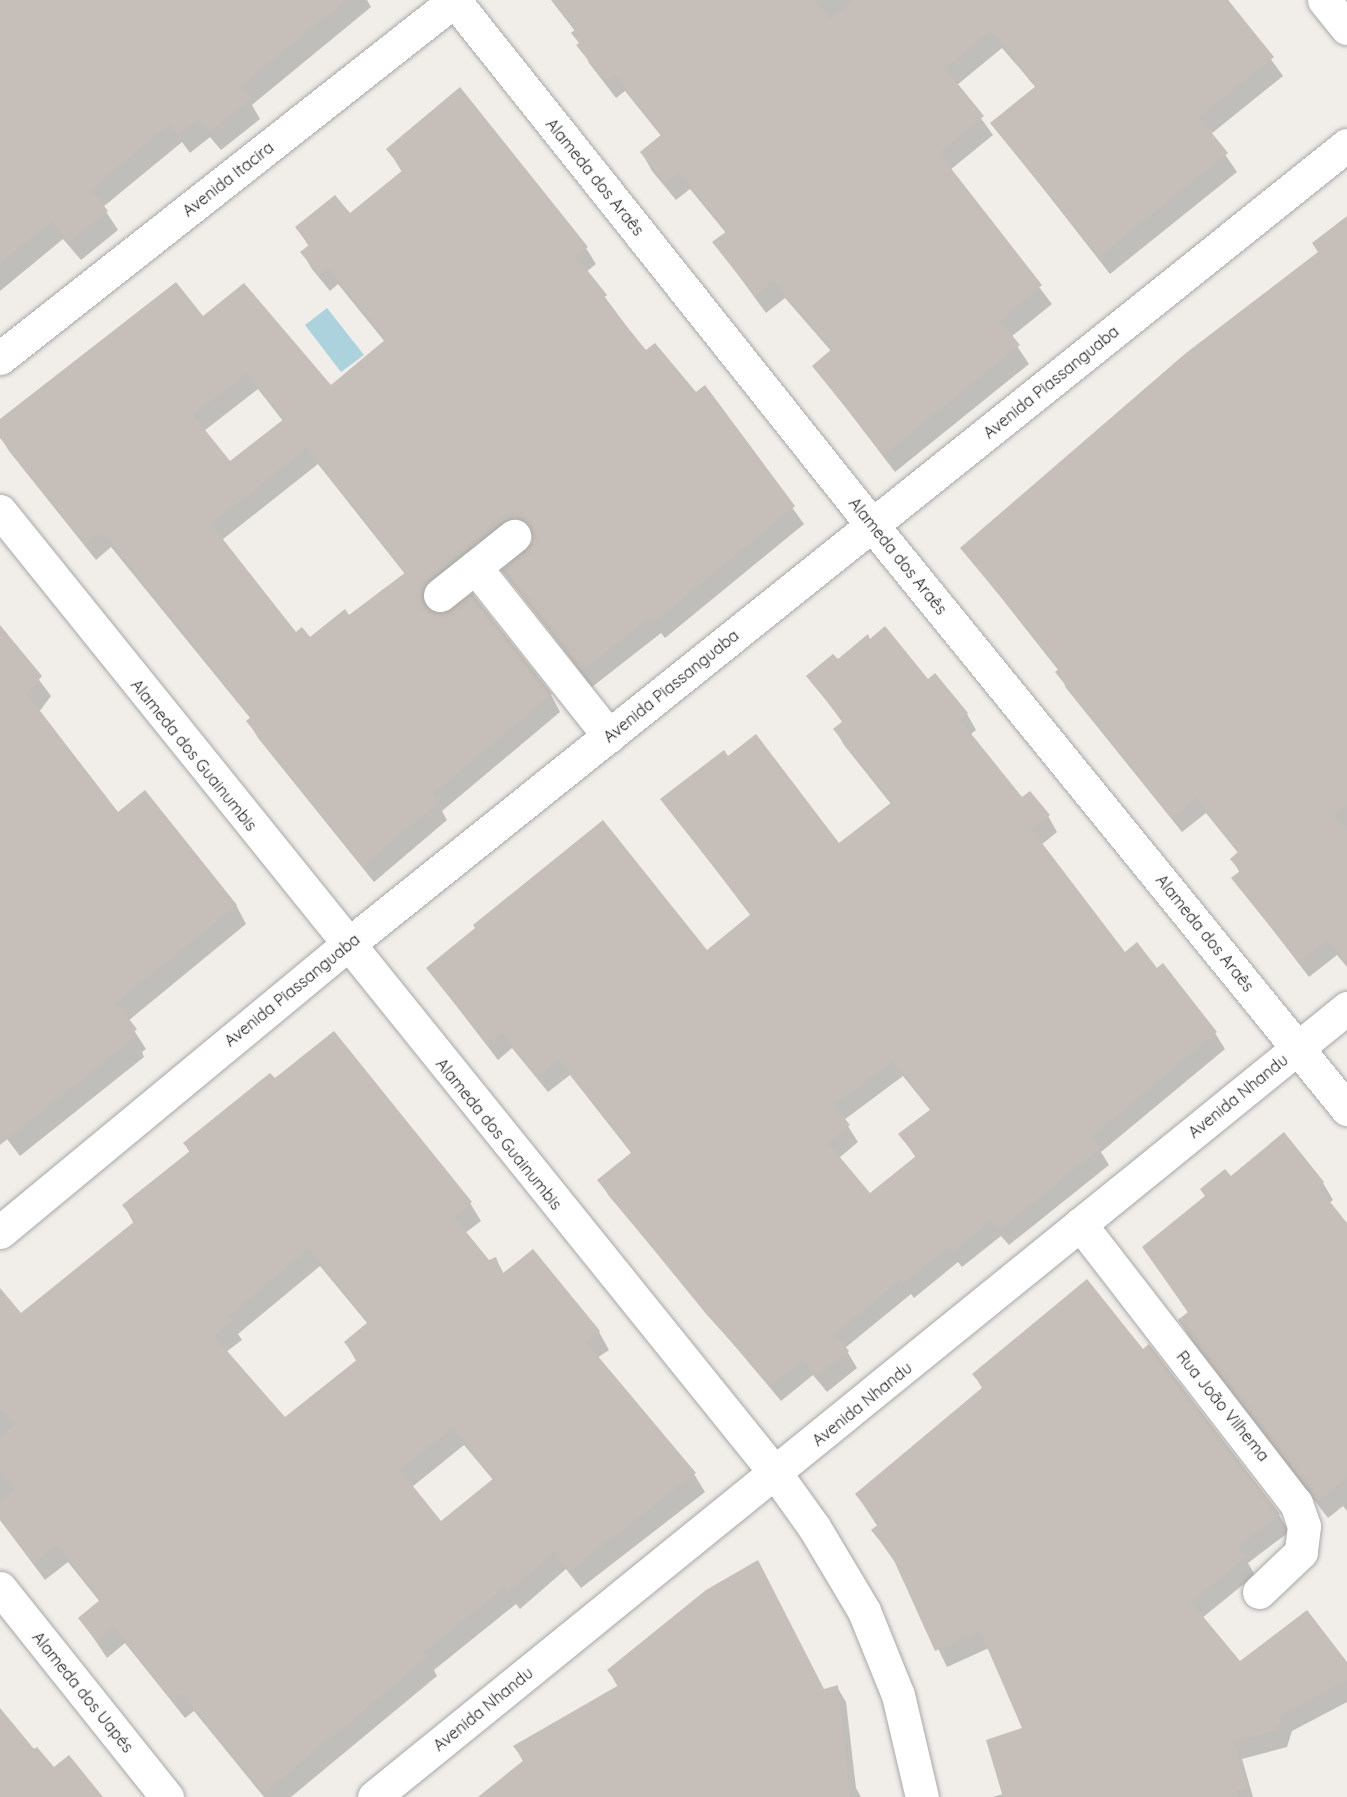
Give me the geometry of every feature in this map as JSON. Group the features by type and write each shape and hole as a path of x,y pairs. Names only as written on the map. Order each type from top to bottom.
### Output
{"street":[{"name":"Avenida Itacira","path":"0,358 454,0"},
{"name":"Alameda dos Araês","path":"454,0 872,525 1347,1108"},
{"path":"1324,0 1347,28"},
{"name":"Avenida Piassanguaba","path":"0,1232 346,946 1347,145"},
{"name":"Alameda dos Guainumbis","path":"0,511 346,946 776,1474 814,1527 864,1611 898,1695 922,1797"},
{"path":"440,595 514,536"},
{"path":"475,567 609,736"},
{"name":"Avenida Nhandu","path":"374,1797 776,1474 1347,1008"},
{"name":"Rua João Vilhema","path":"1080,1224 1296,1503 1304,1527 1301,1552 1259,1592"},
{"name":"Alameda dos Uapés","path":"0,1588 167,1797"}],"water":[{"path":"327,308 364,355 341,372 305,325"}],"building":[{"path":"0,0 346,0 241,86 251,99 209,132 198,119 178,135 170,124 91,189 108,211 69,242 52,221 0,263"},
{"path":"552,0 816,0 831,19 855,0 1228,0 1274,57 1199,117 1228,153 1099,257 990,123 1036,86 1010,53 991,31 945,68 984,116 939,153 1042,285 1000,321 1020,345 884,455 812,366 833,348 773,281 755,296 712,242 727,231 679,172 665,183 640,152 662,134 614,74 605,81 576,45 579,43 571,33 576,29"},
{"path":"460,87 588,247 576,256 607,295 603,298 646,350 655,343 696,392 705,385 795,506 654,622 651,617 581,671 501,570 532,542 532,533 521,519 502,521 428,580 421,597 426,607 443,613 472,593 552,694 433,794 439,802 363,866 246,721 251,717 112,542 101,532 85,544 0,438 0,419 176,282 203,316 244,283 331,385 386,339 328,268 319,275 300,252 309,245 295,227 335,195 350,213 403,170 386,149","holes":["247,373 284,419 230,461 193,415","307,448 406,572 349,615 345,609 310,637 302,627 296,632 211,524"]},
{"path":"1347,216 1347,805 1335,815 1347,831 1347,965 1327,940 1299,962 1231,878 1240,871 1230,859 1239,851 1196,798 1172,818 1055,672 1060,668 960,548 1186,353 1318,252 1312,243"},
{"path":"0,625 42,676 27,694 118,812 145,790 237,905 116,1003 137,1029 132,1033 135,1037 0,1145"},
{"path":"885,626 928,679 935,673 968,713 960,720 1022,797 1030,791 1050,815 1032,830 1125,952 1137,942 1157,968 1163,963 1217,1032 1091,1137 1101,1148 999,1230 991,1221 952,1252 948,1247 904,1283 901,1279 835,1334 849,1351 817,1377 803,1360 771,1386 707,1315 597,1180 632,1152 559,1060 538,1077 502,1033 488,1045 426,968 475,928 473,925 603,820 707,950 751,914 660,799 724,750 728,756 756,734 839,843 892,802 833,729 843,721 806,676 833,654 838,659 868,634 870,639","holes":["893,1061 931,1109 898,1134 916,1156 870,1193 828,1143 850,1125 834,1105"]},
{"path":"334,1031 472,1202 454,1217 489,1260 496,1257 502,1274 533,1249 600,1331 586,1342 696,1473 570,1571 555,1552 509,1592 505,1587 424,1652 428,1657 264,1793 182,1694 173,1701 114,1626 96,1641 78,1618 101,1599 57,1545 34,1563 0,1520 0,1501 15,1489 0,1470 0,1437 14,1425 0,1408 0,1288 21,1313 135,1221 122,1205 190,1151 183,1143 270,1073 275,1078","holes":["309,1249 368,1322 344,1342 358,1359 285,1417 214,1336 233,1321 228,1316","453,1428 494,1478 441,1521 400,1470"]},
{"path":"1284,1132 1324,1182 1318,1187 1347,1223 1347,1477 1318,1502 1178,1320 1188,1312 1142,1247 1205,1196 1200,1189 1225,1169 1231,1176"},
{"path":"1087,1279 1143,1349 1149,1344 1280,1514 1238,1547 1246,1557 1191,1602 1240,1661 1307,1610 1347,1662 1347,1680 1283,1714 1277,1730 1234,1742 1247,1788 1236,1791 1238,1797 1003,1797 986,1740 1022,1728 980,1631 935,1651 892,1556 871,1530 879,1524 855,1494 983,1387 972,1374"},
{"path":"758,1560 824,1689 838,1685 850,1797 478,1797 524,1760 513,1746 619,1685 607,1670 706,1590"},
{"path":"0,1708 34,1749 37,1747 54,1767 69,1755 103,1797 0,1797"}]}
